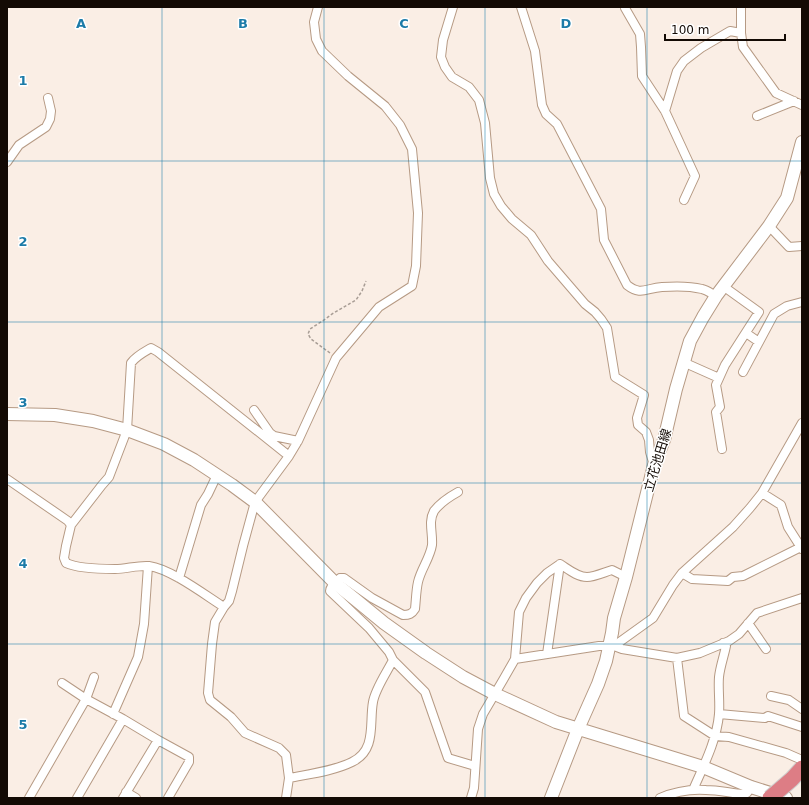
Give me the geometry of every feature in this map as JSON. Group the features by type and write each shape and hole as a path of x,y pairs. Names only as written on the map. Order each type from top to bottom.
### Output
{"highway":[{"path":"770,798 802,768"}],"street":[{"path":"286,798 289,778 286,755 279,748 245,733 231,717 210,700 208,693 212,644 216,622 229,601 242,546 255,502 289,456 298,441 336,358 379,307 412,286 416,266 418,213 412,149 400,125 385,106 348,76 322,51 316,40 314,22 318,7"},
{"path":"453,7 441,57 445,67 452,77 469,86 479,100 485,123 490,178 494,194 501,206 512,219 531,235 548,261 585,304 602,319 607,328 615,377 644,395 637,418 638,425 646,432 649,440 650,452 654,466"},
{"path":"521,7 535,51 542,105 546,114 557,124 601,209 604,240 626,285 638,291 661,287 683,287 720,291 759,312 725,365 716,385 720,408 716,412 722,449"},
{"path":"741,7 741,33 743,47 776,93 802,105"},
{"path":"625,8 640,34 642,76 665,111 695,176 684,200"},
{"path":"665,111 677,71 684,61 701,48 730,31 741,33"},
{"path":"7,162 19,145 46,127 50,119 51,111 48,98"},
{"path":"757,116 794,101"},
{"name":"立花池田線","path":"551,798 612,646 614,618 654,466 664,440 676,388 690,341 703,317 720,291 769,226 787,198 800,160 802,142"},
{"path":"769,226 789,247 802,246"},
{"path":"743,372 774,314 787,306 802,302"},
{"path":"746,333 759,342"},
{"path":"224,607 179,578 160,569 148,566 115,569 71,565 66,563 64,558 71,525 109,477 127,430 132,363 134,359 152,348 289,456"},
{"path":"683,362 719,378"},
{"path":"254,410 270,433 274,436 298,441"},
{"path":"7,414 55,415 93,421 127,430 164,444 194,460 232,484 255,502 335,583 384,623 463,677 495,694 556,722 703,768 751,787 786,798"},
{"path":"612,646 653,618 682,573 732,527 750,508 762,493 802,423"},
{"path":"179,578 201,505 218,475"},
{"path":"7,479 68,521 71,525"},
{"path":"458,492 446,499 434,512 431,518 432,545 418,581 415,609 412,613 403,615 372,598 344,578 340,578 330,588 330,592 369,628 389,652 393,660 425,692 448,758 475,766"},
{"path":"682,573 692,579 728,581 733,577 743,576 801,548 788,528 781,505 762,493"},
{"path":"560,564 583,577 612,570 626,577"},
{"path":"547,654 560,564"},
{"path":"471,798 474,788 478,729 483,714 515,659 519,612 526,598 537,583 547,573 560,564"},
{"path":"113,714 138,657 144,624 148,566"},
{"path":"515,659 598,646 612,646 622,650 677,658 700,653 729,641 739,634 757,613 802,598"},
{"path":"748,623 766,649"},
{"path":"693,790 715,736 719,714 719,676 726,646 723,643"},
{"path":"677,658 684,716 715,736 729,738 786,753 802,760"},
{"path":"289,778 354,762 365,752 371,736 373,702 393,660"},
{"path":"29,798 86,699 94,677"},
{"path":"62,682 86,699 189,757 189,762 168,798"},
{"path":"771,696 789,700 802,709"},
{"path":"719,714 765,718 768,716 802,727"},
{"path":"77,798 123,719"},
{"path":"136,798 125,795 158,740"},
{"path":"660,798 670,794 693,790 743,794 747,793 751,787"}],"path":[{"path":"336,358 311,339 308,334 310,329 356,300 366,282"}]}
